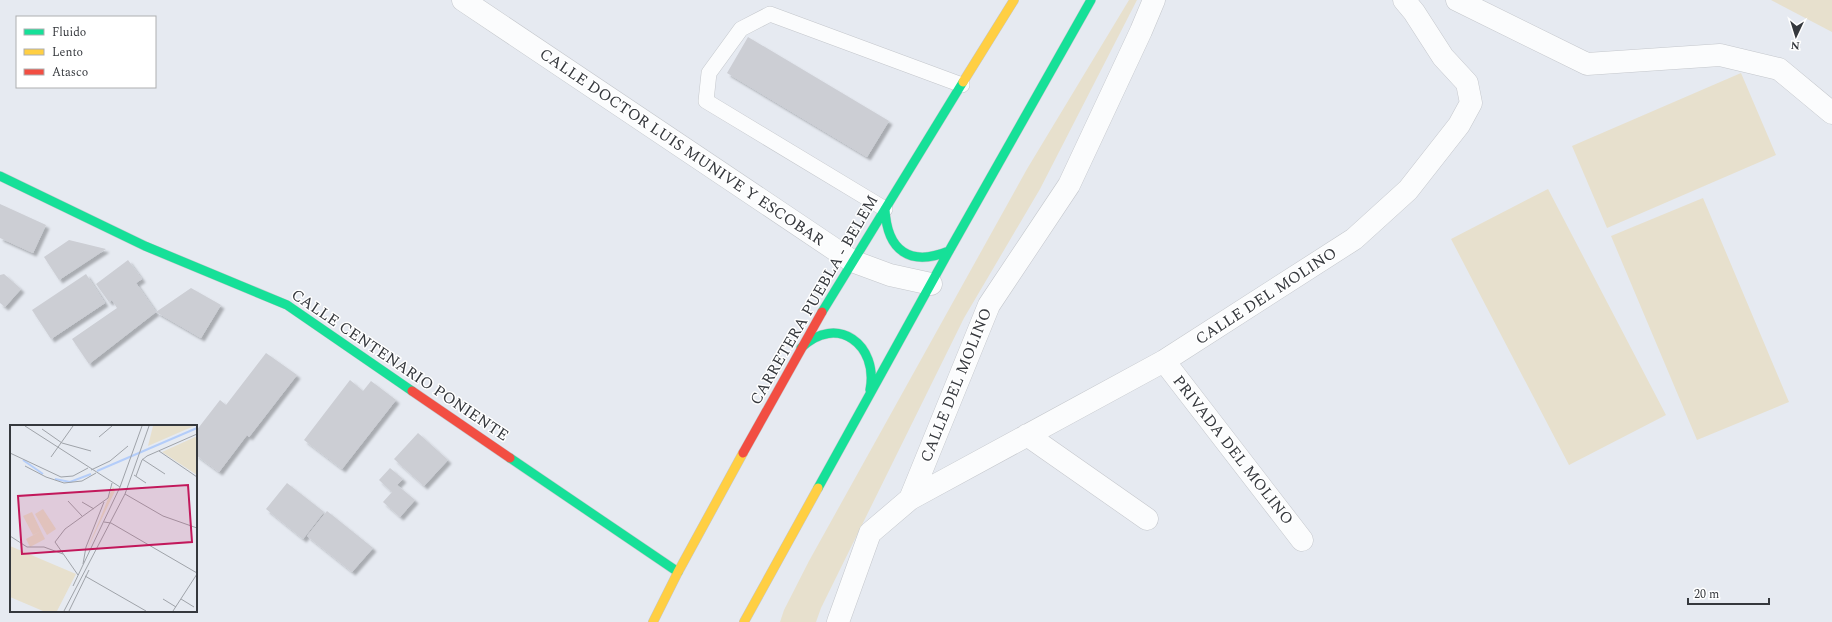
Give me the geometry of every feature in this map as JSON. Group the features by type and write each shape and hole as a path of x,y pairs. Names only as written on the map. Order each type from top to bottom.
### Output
{"main road":[{"name":"CARRETERA PUEBLA - BELEM","path":"653,622 678,572 801,349 852,261 1014,0"},
{"path":"1074,27 1085,0"},
{"path":"744,622 949,251 1074,27 1091,0"},
{"name":"CALLE CENTENARIO PONIENTE","path":"0,176 145,246 287,305 678,572"},
{"path":"885,209 884,221 887,233 893,243 902,252 912,258 925,259 938,257 949,251"},
{"path":"801,349 810,340 822,334 835,333 847,336 857,342 865,350 873,371 869,395"}],"street":[{"name":"CALLE DOCTOR LUIS MUNIVE Y ESCOBAR","path":"463,0 852,261 890,275 931,284"},
{"name":"CALLE DEL MOLINO","path":"910,499 989,304 1068,186 1141,31 1154,0"},
{"name":"CALLE DEL MOLINO","path":"838,622 870,533 910,499 1164,361 1354,238 1408,190 1459,125 1471,103 1467,83 1444,57 1414,12 1404,0"},
{"path":"1457,0 1587,64 1720,55 1779,69 1832,113"},
{"name":"PRIVADA DEL MOLINO","path":"1164,361 1302,540"},
{"path":"1027,435 1147,519"}],"lane":[{"path":"885,209 706,101 709,73 741,29 770,14 962,85"}],"shaded area":[{"path":"1129,0 1137,0 1040,189 964,318 821,608 816,622 780,622 784,610 809,561 1027,169"},
{"path":"1771,0 1832,0 1832,32"},
{"path":"1741,73 1776,155 1607,228 1572,146"},
{"path":"1548,189 1666,415 1569,465 1451,239"},
{"path":"1703,198 1789,402 1697,440 1611,236"}],"building":[{"path":"748,37 889,121 867,157 727,73"},
{"path":"0,204 46,225 33,253 0,238"},
{"path":"69,240 106,249 59,280 44,257"},
{"path":"128,260 142,279 136,283 156,312 89,364 72,339 117,308 112,300 109,302 96,284"},
{"path":"4,274 21,289 5,307 0,303 0,275"},
{"path":"86,274 105,303 51,339 32,310"},
{"path":"191,288 221,305 201,338 156,312"},
{"path":"266,353 297,375 249,437 247,435 219,472 197,456 197,430 220,400 226,405"},
{"path":"350,380 363,391 371,381 396,400 342,469 304,440"},
{"path":"418,433 448,460 424,486 394,459"},
{"path":"390,468 403,479 397,485 415,500 400,517 383,502 392,492 379,480"},
{"path":"287,483 324,512 303,539 266,509"},
{"path":"327,511 373,548 352,572 307,536"}],"traffic: fast":[{"path":"818,488 949,251 1091,0"},
{"path":"822,312 963,82"},
{"path":"0,176 145,246 287,305 412,391"},
{"path":"885,209 890,236 903,252 912,256 923,257 935,256 949,251"},
{"path":"801,348 815,338 828,333 841,334 852,339 862,348 868,360 871,374 870,390"},
{"path":"510,458 678,572"}],"traffic: slow":[{"path":"963,82 1014,0"},
{"path":"653,622 678,572 743,453"},
{"path":"744,622 818,488"}],"traffic: jam":[{"path":"743,453 822,312"},
{"path":"412,391 510,458"}]}
